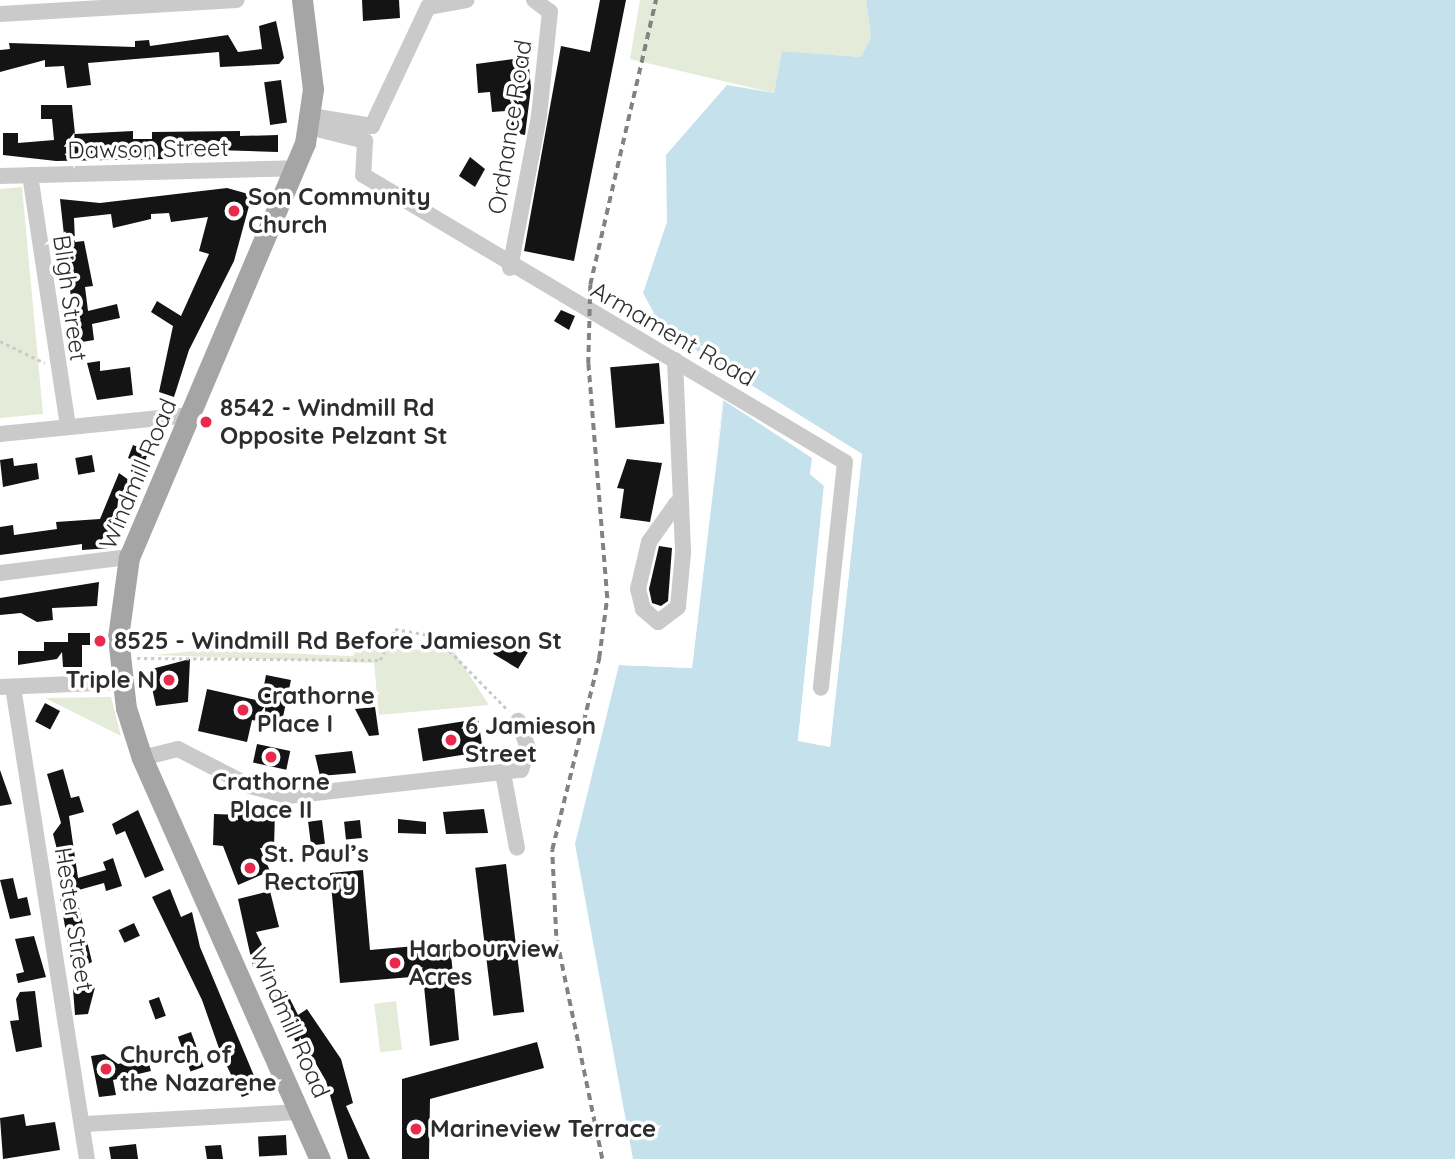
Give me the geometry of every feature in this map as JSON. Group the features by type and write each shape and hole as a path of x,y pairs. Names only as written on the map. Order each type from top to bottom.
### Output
{"main road":[{"name":"Windmill Road","path":"302,0 310,121 297,168 129,557 119,601 122,681 142,758 302,1112 320,1159"}],"street":[{"path":"0,14 237,0"},
{"path":"310,121 369,133 428,7 466,0"},
{"name":"Ordnance Road","path":"510,268 539,116 550,12 534,0"},
{"name":"Armament Road","path":"369,133 363,175 510,268 675,360 845,462 821,688"},
{"name":"Dawson Street","path":"0,176 297,168"},
{"name":"Bligh Street","path":"30,175 57,370 68,426"},
{"path":"675,360 681,416 676,504 683,554 678,607 658,622 643,609 638,589 649,542 676,504"},
{"path":"0,434 190,415"},
{"path":"0,573 129,557"},
{"path":"7,687 122,681"},
{"name":"Hester Street","path":"7,687 85,1124 87,1159"},
{"path":"142,758 178,750 250,786 288,796 505,772 527,763 519,721"},
{"path":"505,772 517,848"},
{"path":"85,1124 302,1112"}],"path":[{"path":"0,341 57,370"},
{"path":"120,660 206,654 380,660 395,629 435,636 519,721"}],"green space":[{"path":"640,0 866,0 871,37 861,57 782,51 774,93 630,59"},
{"path":"22,187 43,414 0,418 0,189"},
{"path":"360,640 376,640 383,649 453,650 489,705 379,715 374,663 153,655 206,650 353,656"},
{"path":"111,697 121,736 45,698"},
{"path":"396,1001 402,1050 380,1052 374,1004"}],"water":[{"path":"866,0 1455,0 1455,1159 633,1159 575,844 619,665 692,668 723,400 813,458 810,474 824,485 798,740 830,747 862,454 705,357 656,317 643,293 667,222 666,155 727,85 774,93 782,51 861,57 871,37"}],"pier":[{"path":"692,348 862,454 830,747 798,741 824,486 810,474 812,458 724,400 692,668 619,665 689,664 724,397 815,455 814,473 828,484 801,738 827,743 858,455"}],"building":[{"path":"362,0 399,0 400,18 363,21"},
{"path":"600,0 626,0 574,261 524,251 561,46 590,52"},
{"path":"276,21 284,58 279,64 220,67 219,52 88,63 91,85 67,88 64,66 45,67 45,60 0,72 0,50 10,49 9,43 135,47 135,41 149,40 150,46 228,35 238,52 262,49 259,26"},
{"path":"528,57 531,88 525,135 509,132 506,111 492,112 490,92 478,93 476,64"},
{"path":"281,80 287,123 270,125 264,82"},
{"path":"41,105 72,105 75,134 133,131 133,139 152,139 152,132 240,131 240,136 278,135 278,152 216,150 166,159 56,161 3,155 3,133 18,133 18,143 54,140 52,119 41,119"},
{"path":"470,157 485,169 475,187 459,176"},
{"path":"227,188 252,195 234,261 189,350 174,397 159,392 173,326 151,312 157,301 181,316 209,254 199,251 208,217 171,222 169,213 151,214 151,219 113,228 111,214 74,218 75,242 84,241 93,286 85,287 88,311 117,304 120,318 92,324 94,340 76,343 60,199 100,203"},
{"path":"561,310 575,316 569,330 554,321"},
{"path":"100,361 100,371 130,367 133,395 97,400 87,363"},
{"path":"659,363 664,424 616,428 610,367"},
{"path":"133,445 149,451 144,464 128,458"},
{"path":"92,455 95,472 78,475 75,458"},
{"path":"13,458 14,466 37,463 39,479 3,487 0,460"},
{"path":"627,459 662,463 650,522 620,518 624,489 617,488"},
{"path":"119,473 133,483 128,496 120,492 110,548 82,550 82,544 0,555 0,527 13,525 14,535 57,529 56,522 100,519"},
{"path":"659,546 672,548 668,601 661,606 652,603 649,589"},
{"path":"99,582 97,606 52,608 53,620 37,622 21,613 0,615 0,598"},
{"path":"68,633 90,633 90,645 82,645 82,667 63,667 62,652 57,659 18,665 18,651 44,651 44,642 68,642"},
{"path":"505,634 530,649 518,669 493,654"},
{"path":"190,659 188,702 156,706 148,670"},
{"name":"Crathorne Place I","path":"266,675 291,680 281,726 252,720 247,742 198,731 207,689 261,701"},
{"path":"45,703 60,711 50,730 35,722"},
{"path":"375,707 379,735 369,736 355,709"},
{"name":"6 Jamieson Street","path":"478,719 483,752 423,761 418,729"},
{"name":"Crathorne Place II","path":"257,744 290,751 286,770 253,763"},
{"path":"352,751 356,773 320,776 315,755"},
{"path":"63,769 71,798 79,796 84,812 69,816 78,878 106,870 103,862 113,858 122,886 106,891 104,883 75,891 92,962 73,971 59,893 68,892 53,834 61,823 47,774"},
{"path":"0,770 12,804 0,806"},
{"path":"243,809 275,810 274,849 260,848 270,871 238,885 223,846 213,845 214,814 242,815"},
{"path":"484,809 488,833 446,834 443,812"},
{"path":"138,810 164,870 145,878 125,831 116,835 112,824"},
{"path":"398,819 426,822 426,834 398,833"},
{"path":"322,820 325,844 311,846 308,822"},
{"path":"360,820 362,838 346,840 344,822"},
{"path":"506,864 524,1012 493,1016 475,868"},
{"name":"Harbourview Acres","path":"363,870 370,950 450,943 459,1040 430,1046 423,976 340,983 330,873"},
{"path":"13,878 18,899 27,897 31,915 10,919 0,880"},
{"path":"170,889 181,917 192,912 200,947 260,1090 242,1097 221,1054 202,1000 152,897"},
{"path":"270,891 279,927 256,932 269,959 253,967 238,899"},
{"path":"134,923 140,936 125,943 119,930"},
{"path":"34,936 46,977 18,983 16,974 24,972 15,939"},
{"path":"95,987 88,1014 75,1015 73,989"},
{"path":"35,991 42,1047 16,1052 10,1021 19,1020 16,999 20,992"},
{"path":"286,991 298,1015 307,1009 341,1059 353,1103 346,1106 370,1159 348,1159 326,1081 312,1057 304,1061 275,996"},
{"path":"159,997 166,1016 156,1020 149,1001"},
{"path":"191,1032 204,1067 190,1072 178,1037"},
{"name":"Marineview Terrace","path":"537,1042 544,1068 430,1099 429,1159 402,1159 402,1079"},
{"name":"Church of the Nazarene","path":"104,1054 118,1064 147,1057 151,1071 113,1080 116,1095 99,1097 91,1056"},
{"path":"24,1114 26,1126 55,1122 60,1150 3,1159 0,1118"},
{"path":"286,1135 287,1155 259,1156 258,1136"},
{"path":"136,1144 138,1159 111,1159 109,1147"},
{"path":"221,1145 223,1159 207,1159 205,1146"}],"railway":[{"path":"602,1159 556,936 552,850 599,658 607,598 588,364 590,285 656,0"}],"place":[{"name":"Son Community Church","path":"234,211"},
{"name":"8542 - Windmill Rd Opposite Pelzant St","path":"206,422"},
{"name":"8525 - Windmill Rd Before Jamieson St","path":"100,641"},
{"name":"Triple N","path":"169,680"},
{"name":"Crathorne Place I","path":"243,710"},
{"name":"6 Jamieson Street","path":"451,740"},
{"name":"Crathorne Place II","path":"271,757"},
{"name":"St. Paul’s Rectory","path":"250,868"},
{"name":"Harbourview Acres","path":"395,963"},
{"name":"Church of the Nazarene","path":"106,1069"},
{"name":"Marineview Terrace","path":"416,1129"}]}
